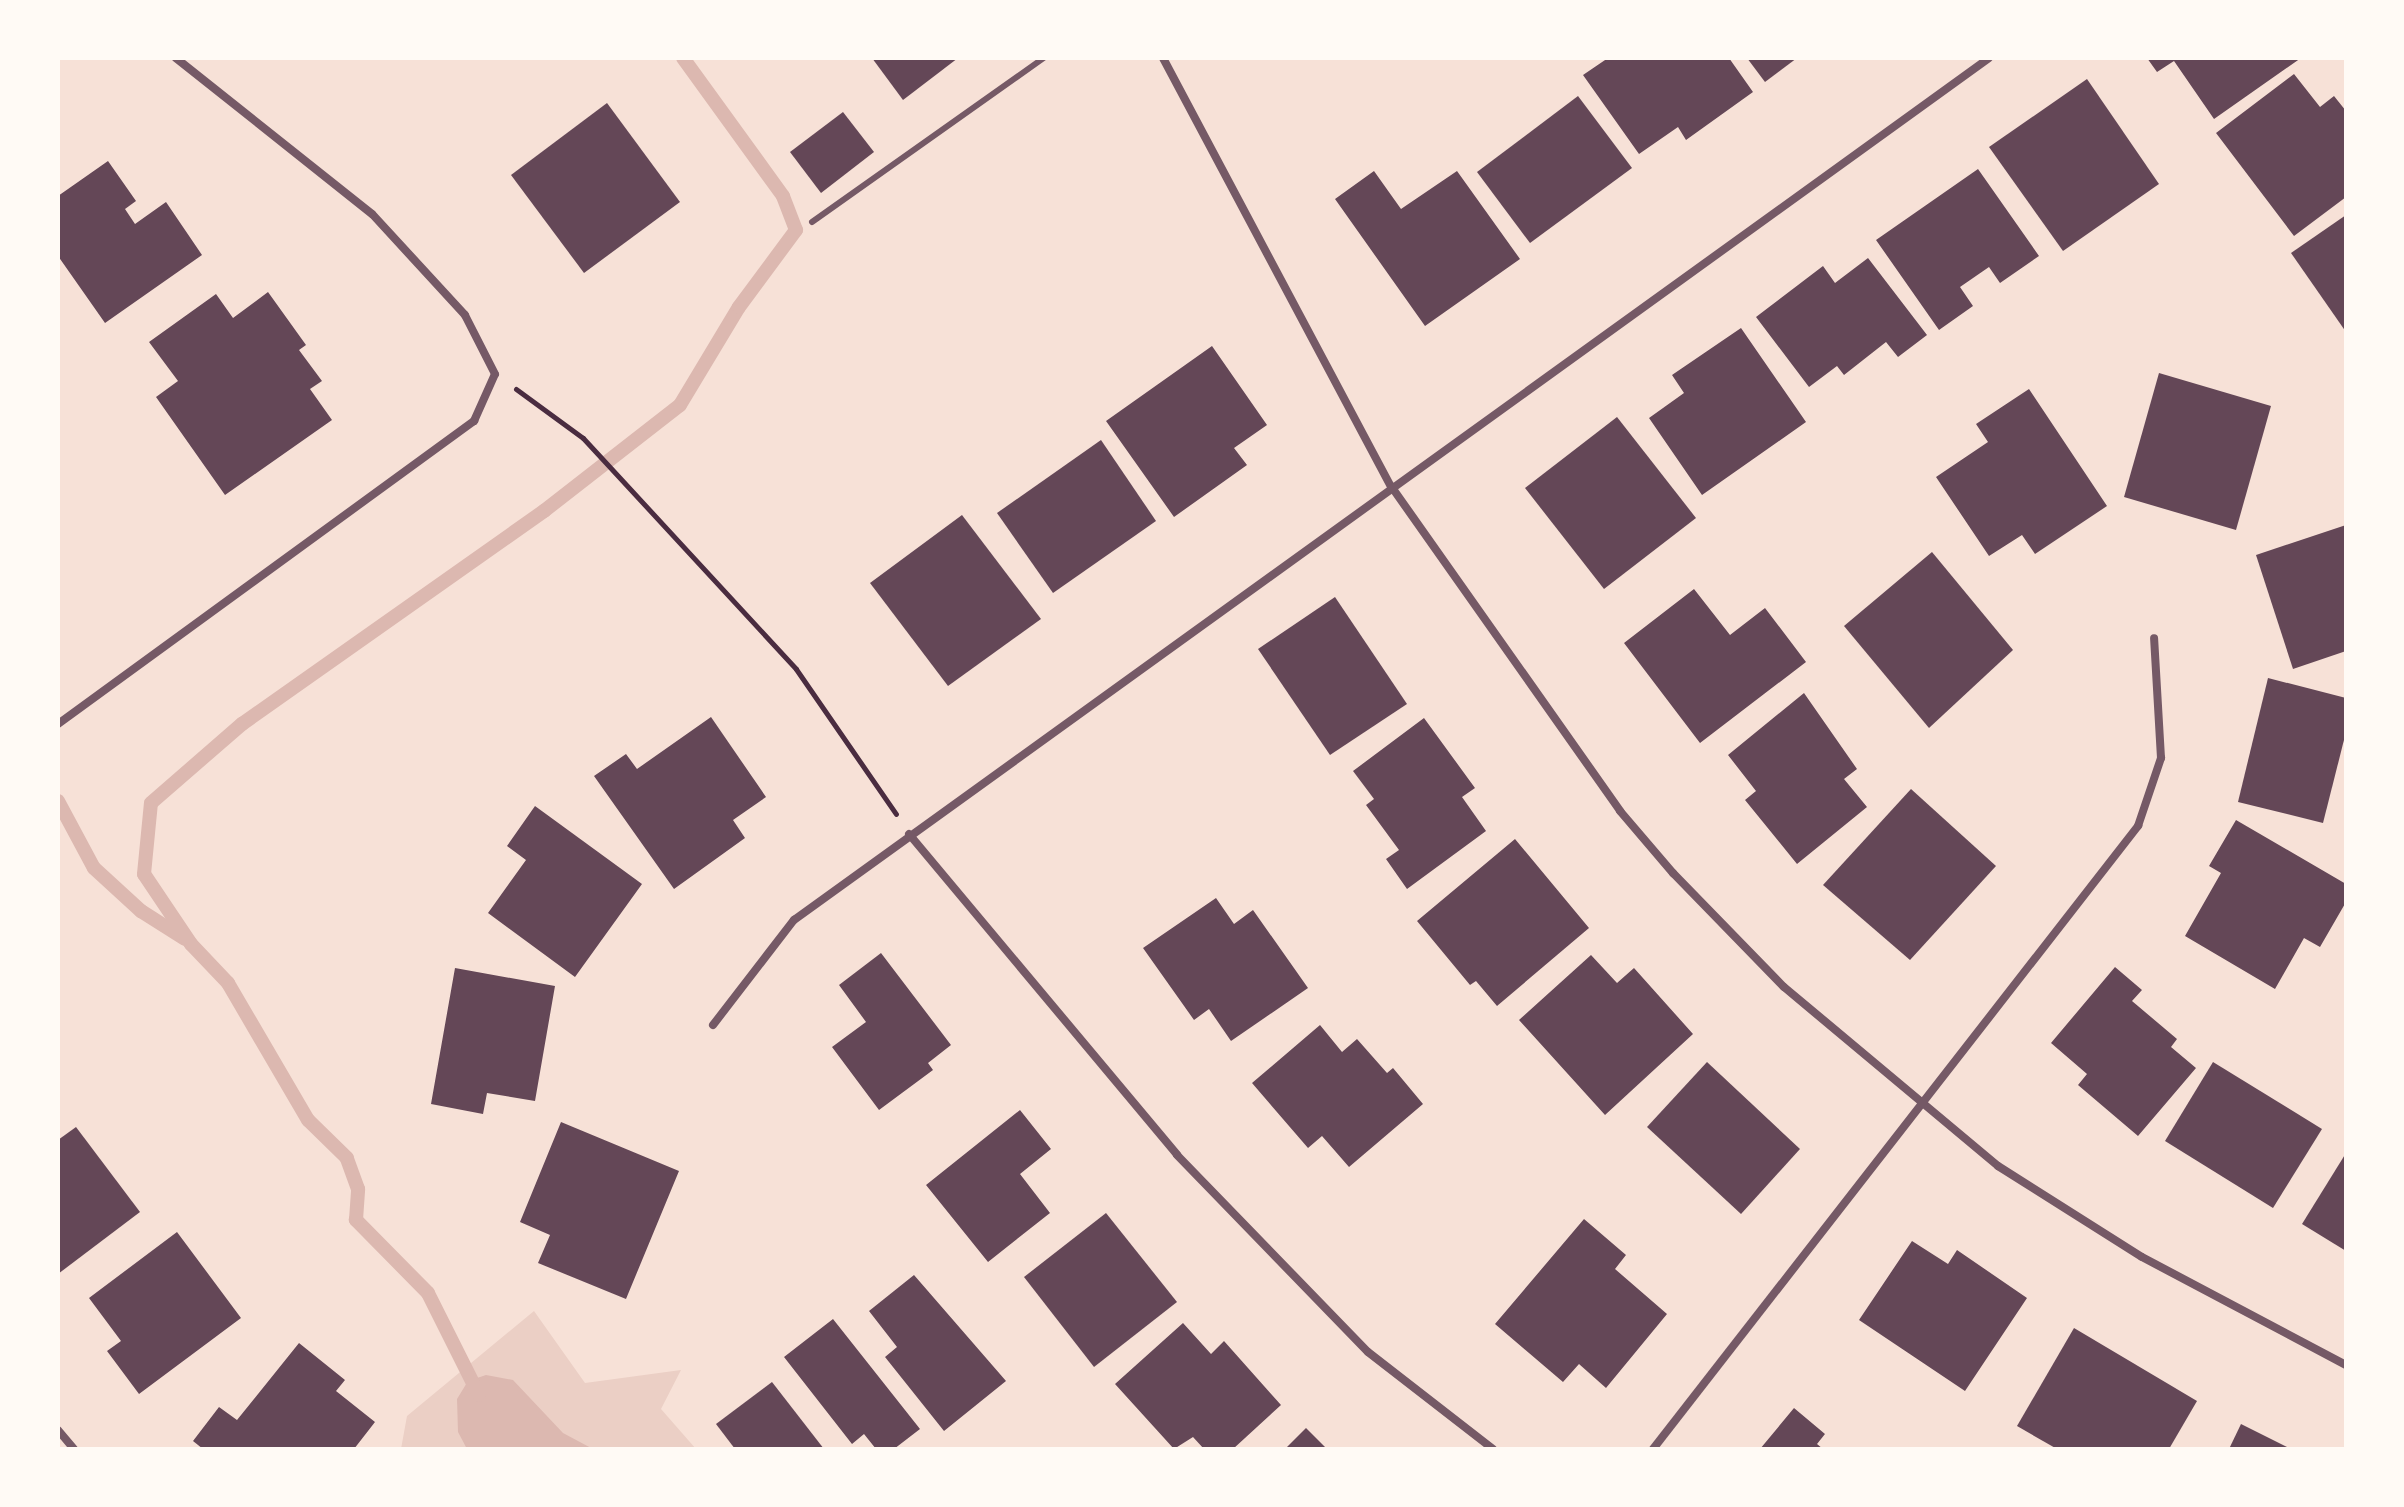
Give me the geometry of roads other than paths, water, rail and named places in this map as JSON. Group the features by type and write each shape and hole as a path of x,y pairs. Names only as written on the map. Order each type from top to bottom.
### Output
{"street":[{"path":"61,722 474,421 495,374 465,315 372,214 176,58"},
{"path":"1163,58 1391,486 1620,811 1673,873 1784,987 1918,1104 1998,1166 2142,1257 2346,1365"},
{"path":"713,1025 794,920 1391,486 1989,58"},
{"path":"1653,1449 1918,1104 2138,826 2161,758 2154,638"},
{"path":"909,834 1188,1166 1368,1352 1493,1449"},
{"path":"58,1430 74,1449"}],"lane":[{"path":"812,222 1044,58"}],"waterway":[{"path":"479,1395 428,1293 356,1220 358,1189 347,1158 308,1120 228,983 191,944 144,874 151,803 242,724 544,511 680,405 739,307 796,230 783,196 683,58"},
{"path":"58,801 94,868 141,911 185,939"}]}
